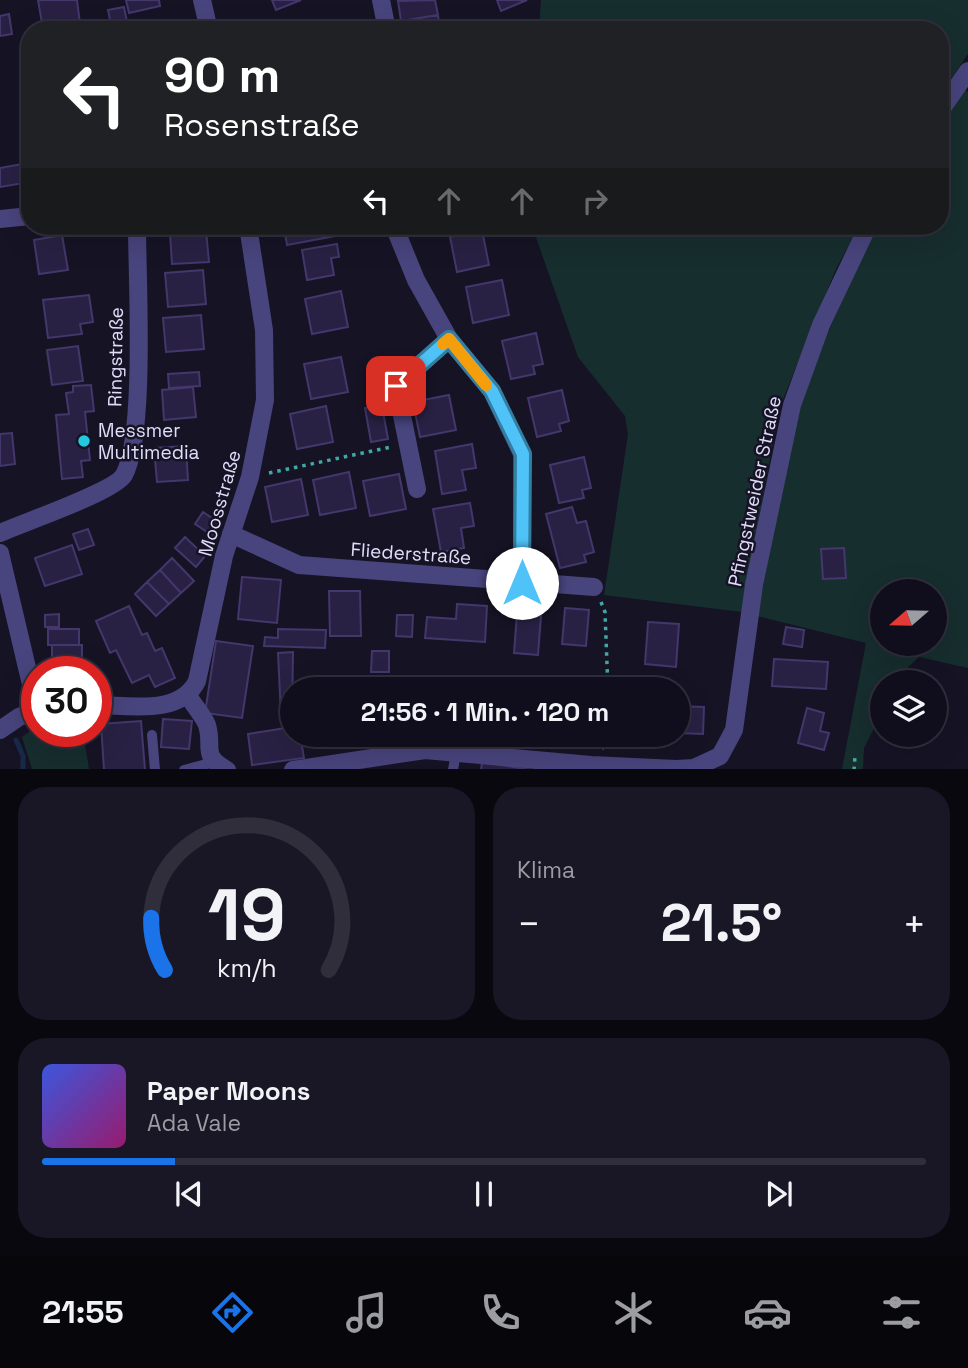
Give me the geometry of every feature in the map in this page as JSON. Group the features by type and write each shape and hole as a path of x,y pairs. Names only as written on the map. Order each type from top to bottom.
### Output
{"street":[{"path":"202,0 207,21"},
{"path":"381,0 385,21"},
{"path":"949,98 968,71"},
{"path":"0,219 21,217"},
{"name":"Ringstraße","path":"0,533 37,516 99,494 124,476 133,438 137,388 137,235"},
{"name":"Moosstraße","path":"188,695 197,681 231,534 250,477 260,433 267,368 249,235"},
{"path":"398,235 416,280 449,339 492,391 523,454 522,583"},
{"name":"Pfingstweider Straße","path":"713,766 728,745 734,730 754,585 792,405 821,325 864,235"},
{"path":"417,489 396,386 449,339"},
{"name":"Fliederstraße","path":"231,534 299,565 594,587"},
{"path":"0,553 24,656"},
{"path":"112,705 167,704 188,695 206,722 209,754 220,766"},
{"path":"0,730 21,716"},
{"path":"293,769 425,750 455,761 676,769 713,766"}],"lane":[{"path":"152,735 155,769"},
{"path":"184,769 220,766"}],"path":[{"path":"250,477 408,443"},
{"path":"594,587 605,612 608,677"},
{"path":"854,769 855,755"}],"green space":[{"path":"541,0 968,0 968,54 949,82 949,21 540,21"},
{"path":"962,88 968,92 968,668 919,657 905,670 870,670 870,736 864,748 863,769 842,769 866,643 757,616 795,424 815,361 872,235 949,235 949,108"},
{"path":"535,235 854,235 836,269 779,409 742,612 604,595 628,434 625,416 578,357"},
{"path":"25,747 85,747 89,769 32,769"}],"building":[{"path":"38,0 77,0 80,21 42,21"},
{"path":"126,0 159,0 160,6 129,13"},
{"path":"272,0 301,0 276,10"},
{"path":"435,0 438,15 401,21 398,1"},
{"path":"497,0 527,0 501,11"},
{"path":"124,7 127,21 110,21 108,10"},
{"path":"9,14 12,34 0,36 0,16"},
{"path":"438,15 439,21 401,21"},
{"path":"21,164 21,184 0,187 0,168"},
{"path":"62,235 68,270 39,274 34,240"},
{"path":"170,235 206,235 209,262 172,264"},
{"path":"285,235 341,235 287,245"},
{"path":"483,235 489,265 457,272 450,237"},
{"path":"337,244 339,257 331,258 334,275 307,280 302,250"},
{"path":"203,270 206,304 168,307 165,273"},
{"path":"502,280 509,315 473,323 466,287"},
{"path":"341,291 348,327 312,334 305,299"},
{"path":"89,295 93,322 80,324 82,334 48,338 43,300"},
{"path":"201,315 204,349 166,352 163,318"},
{"path":"536,333 543,364 533,366 535,374 511,379 502,341"},
{"path":"78,346 83,381 52,385 47,350"},
{"path":"341,357 348,392 311,399 304,364"},
{"path":"199,372 200,386 169,388 168,374"},
{"path":"91,385 94,411 85,412 90,460 81,461 83,477 62,479 56,415 69,414 66,393 73,392 73,386"},
{"path":"193,387 196,417 164,420 162,390"},
{"path":"562,390 569,421 559,424 561,431 537,437 528,398"},
{"path":"449,395 456,430 420,437 413,402"},
{"path":"326,406 333,442 297,449 290,414"},
{"path":"382,406 388,439 371,442 365,408"},
{"path":"12,433 15,464 0,466 0,434"},
{"path":"472,444 476,468 462,470 466,490 442,494 435,451"},
{"path":"186,446 188,480 157,482 154,448"},
{"path":"584,457 591,488 582,490 584,498 559,503 550,465"},
{"path":"349,472 356,508 320,515 313,480"},
{"path":"399,474 406,509 370,516 363,481"},
{"path":"301,479 308,515 272,522 265,487"},
{"path":"470,503 474,526 461,528 464,548 441,552 433,509"},
{"path":"572,507 577,523 586,521 594,552 584,555 586,562 560,568 546,514"},
{"path":"203,512 221,524 213,536 195,524"},
{"path":"88,529 94,545 79,550 73,534"},
{"path":"185,537 205,556 196,567 175,548"},
{"path":"72,545 82,574 45,586 35,558"},
{"path":"844,548 846,578 823,579 821,549"},
{"path":"172,558 194,581 181,593 160,570"},
{"path":"160,570 181,593 169,604 147,582"},
{"path":"242,577 281,580 277,623 238,619"},
{"path":"147,582 169,604 156,616 135,594"},
{"path":"329,591 360,591 361,636 330,636"},
{"path":"457,604 487,606 485,642 425,638 427,617 456,619"},
{"path":"129,606 142,635 147,633 155,651 162,648 175,678 155,687 149,675 132,683 116,650 110,653 96,621"},
{"path":"565,608 589,610 586,646 562,644"},
{"path":"59,614 59,627 45,627 45,615"},
{"path":"517,614 541,616 538,655 514,653"},
{"path":"397,615 413,615 412,637 396,636"},
{"path":"648,622 679,624 676,667 645,664"},
{"path":"786,627 804,630 802,647 783,644"},
{"path":"48,629 79,629 79,645 48,645"},
{"path":"278,629 326,630 325,648 264,646 265,637 278,638"},
{"path":"216,641 253,646 242,718 205,713"},
{"path":"52,645 82,645 82,656 52,656"},
{"path":"372,651 389,651 389,672 371,672"},
{"path":"293,652 293,677 280,677 280,695 278,653"},
{"path":"774,659 828,662 826,689 772,686"},
{"path":"690,706 704,707 703,734 690,734"},
{"path":"807,708 824,713 820,731 829,733 824,750 798,743"},
{"path":"163,719 192,721 189,749 161,747"},
{"path":"141,721 145,769 104,769 102,747 112,747 112,723"},
{"path":"280,729 280,747 302,747 304,758 252,765 248,734"},
{"path":"482,762 525,769 481,769"}],"waterway":[{"path":"16,740 23,756 23,769"}],"slow traffic":[{"path":"443,344 449,339 486,385"}],"place":[{"name":"Messmer Multimedia","path":"84,441"}],"route":[{"path":"396,386 449,339 492,391 523,454 522,583"}]}
